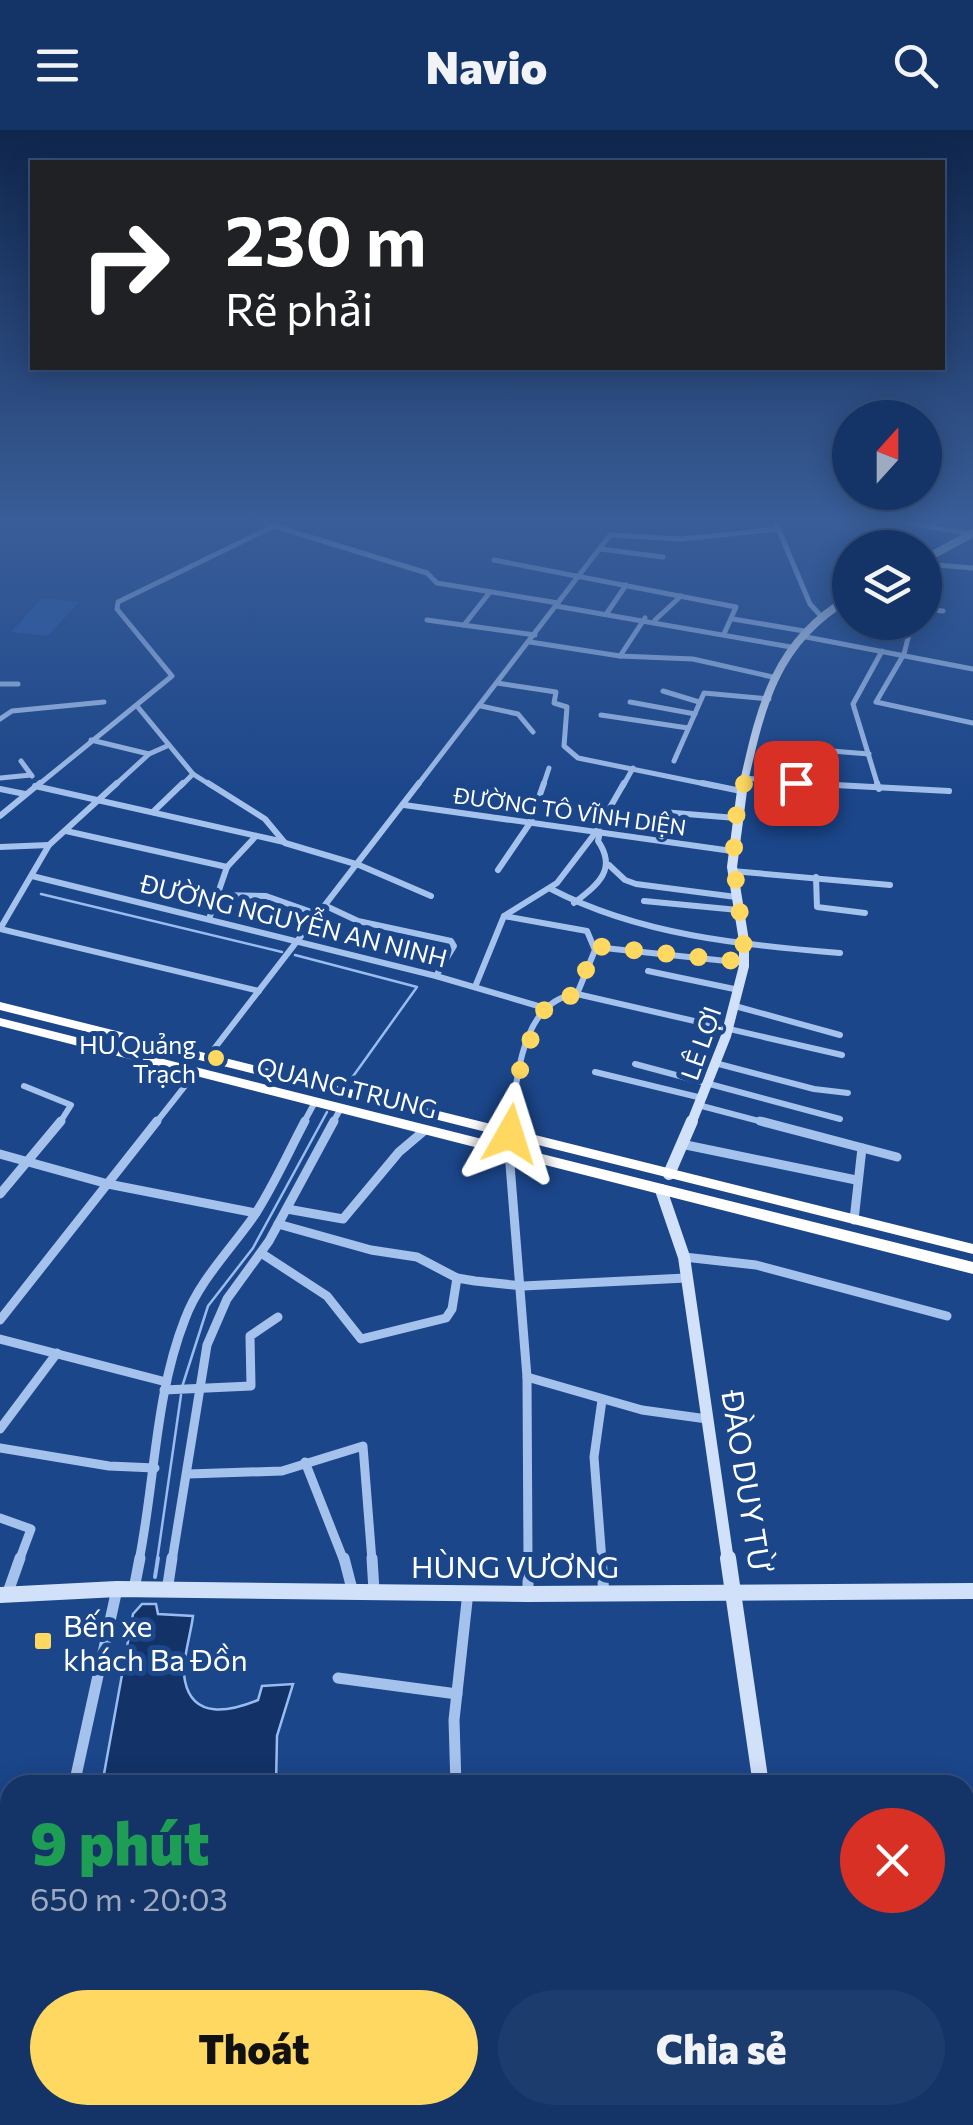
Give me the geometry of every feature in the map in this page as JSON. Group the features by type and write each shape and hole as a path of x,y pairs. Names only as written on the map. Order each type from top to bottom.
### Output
{"highway":[{"name":"QUANG TRUNG","path":"0,1006 973,1249"},
{"name":"QUANG TRUNG","path":"0,1022 973,1268"},
{"path":"196,1072 207,1058"},
{"path":"311,1100 317,1085"},
{"path":"362,1114 372,1099"},
{"path":"424,1130 434,1115"},
{"path":"661,1190 669,1174"}],"street":[{"path":"0,816 172,676 123,616"},
{"path":"464,625 471,616"},
{"path":"207,1058 548,616"},
{"path":"631,616 791,647"},
{"path":"655,620 659,616"},
{"path":"724,634 733,616"},
{"name":"LÊ LỢI","path":"669,1174 686,1144 708,1084 735,1006 745,962 732,871 742,791 777,678 791,647 819,616"},
{"path":"620,656 645,618"},
{"path":"427,620 535,635"},
{"path":"732,620 973,668"},
{"path":"908,640 877,703 929,710 973,723"},
{"path":"530,642 620,656 693,659 777,678"},
{"path":"880,789 853,704 882,651"},
{"path":"497,683 556,692 554,703 567,707 563,726 565,748 578,758 742,791"},
{"path":"0,684 18,684"},
{"path":"663,691 699,702"},
{"path":"674,761 706,692 769,699"},
{"path":"0,719 12,711 42,712 104,702"},
{"path":"630,702 695,714"},
{"path":"136,706 193,774 265,819 285,842"},
{"path":"480,706 524,715 533,732"},
{"path":"601,716 688,728"},
{"path":"91,740 150,754"},
{"path":"167,746 150,754 48,845 0,929 259,991"},
{"path":"819,750 869,754"},
{"path":"21,761 37,784 285,842 359,865 431,896"},
{"path":"498,870 530,822 548,768"},
{"path":"475,987 504,916 551,889 598,832 633,768"},
{"path":"152,813 193,774"},
{"path":"0,778 31,776"},
{"path":"746,778 950,792"},
{"path":"0,789 26,794"},
{"name":"ĐƯỜNG TÔ VĨNH DIỆN","path":"404,805 732,851"},
{"path":"662,812 736,818"},
{"path":"66,830 227,867"},
{"path":"574,903 600,881 609,865 609,854 598,840 598,832"},
{"path":"209,919 227,867 256,836"},
{"path":"0,847 48,845"},
{"path":"609,865 636,884 736,897"},
{"path":"732,871 890,885"},
{"name":"ĐƯỜNG NGUYỄN AN NINH","path":"32,876 436,976 545,1008"},
{"path":"816,877 817,908 865,913"},
{"path":"551,889 574,903 744,943 840,953"},
{"path":"218,894 259,895 320,915"},
{"path":"644,900 738,910"},
{"path":"326,906 358,921 451,941 454,946 436,976"},
{"path":"504,916 580,927 595,946 745,962"},
{"path":"577,994 595,946"},
{"path":"648,970 738,990"},
{"path":"510,1134 519,1067 545,1008 555,998 577,994 842,1055"},
{"path":"735,1006 840,1035"},
{"path":"715,1063 814,1089 848,1093"},
{"path":"635,1064 840,1119"},
{"path":"0,1320 196,1072"},
{"path":"595,1072 897,1157"},
{"path":"0,1194 71,1105 24,1086"},
{"path":"77,1775 155,1468 168,1387 192,1302 256,1213 311,1100"},
{"path":"167,1591 188,1474 194,1390 202,1360 222,1308 261,1253 341,1108"},
{"path":"287,1209 343,1219 398,1152 424,1130"},
{"path":"686,1144 856,1180"},
{"path":"854,1220 862,1148"},
{"path":"509,1152 526,1377 528,1594"},
{"path":"0,1154 108,1184 256,1213"},
{"name":"ĐÀO DUY TỪ","path":"661,1190 684,1257 760,1775"},
{"path":"278,1224 370,1250 417,1256 457,1278 522,1286 686,1278"},
{"path":"261,1253 290,1268 338,1306 361,1338 446,1318 452,1309 457,1278"},
{"path":"684,1257 756,1264 947,1316"},
{"path":"0,1339 168,1387 194,1390 251,1386 250,1336 278,1317"},
{"path":"0,1429 57,1353"},
{"path":"526,1377 642,1410 708,1419"},
{"path":"602,1400 594,1457 604,1594"},
{"path":"188,1474 282,1471 363,1446 374,1593"},
{"path":"0,1448 109,1466 155,1468"},
{"path":"305,1462 339,1542 354,1593"},
{"path":"0,1518 32,1529 3,1595"},
{"name":"HÙNG VƯƠNG","path":"3,1595 125,1589 528,1594 973,1591"},
{"path":"454,1775 468,1592"},
{"path":"338,1678 458,1694"}],"shaded area":[{"path":"25,616 66,616 48,636 11,632"},
{"path":"142,1604 156,1604 158,1614 193,1616 184,1674 189,1693 204,1707 236,1707 258,1700 262,1686 293,1684 277,1736 276,1775 104,1775 133,1614"}],"waterway":[{"path":"41,894 282,952"},
{"path":"295,955 417,987 344,1089"},
{"path":"182,1387 208,1306 253,1248 327,1112"},
{"path":"157,1561 181,1395"},
{"path":"155,1577 158,1558"}],"place":[{"name":"HU Quảng Trạch","path":"216,1058"},
{"name":"Bến xe khách Ba Đồn","path":"43,1641"}],"route":[{"path":"510,1134 524,1052 548,1002 577,994 595,946 745,962 732,871 742,791 746,778 796,783"}]}
